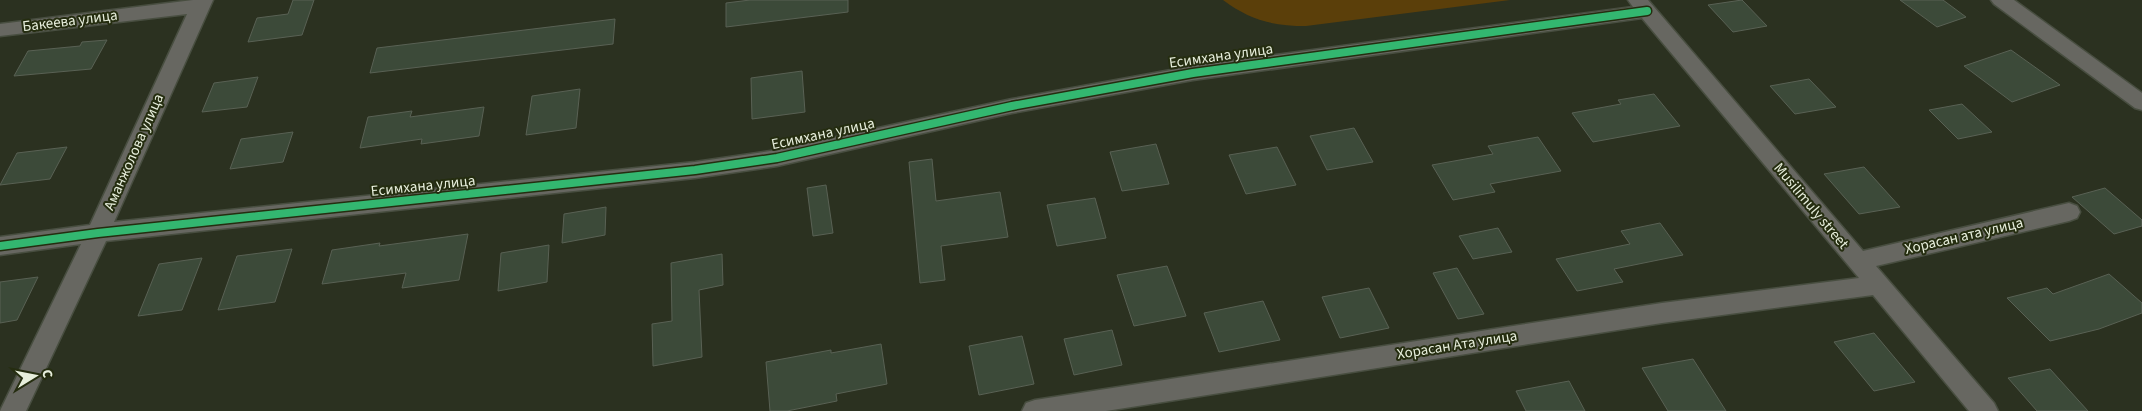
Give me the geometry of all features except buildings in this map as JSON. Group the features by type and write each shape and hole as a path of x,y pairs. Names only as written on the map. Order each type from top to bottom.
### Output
{"street":[{"path":"2001,0 2142,104"},
{"name":"Бакеева улица","path":"0,30 201,3"},
{"name":"Аманжолова улица","path":"13,411 98,233 201,3"},
{"name":"Есимхана улица","path":"0,246 98,233 695,170 777,158 1012,106 1193,73 1642,5"},
{"name":"Musilimuly street","path":"1642,5 1986,411"},
{"name":"Хорасан ата улица","path":"1858,261 2070,212"},
{"name":"Хорасан Ата улица","path":"1035,411 1662,313 1879,285"}],"shaded area":[{"path":"1223,0 1510,0 1306,26 1282,25 1252,17"}],"cycle path":[{"path":"0,246 98,233 695,170 777,158 1012,106 1193,73 1647,11"}]}
